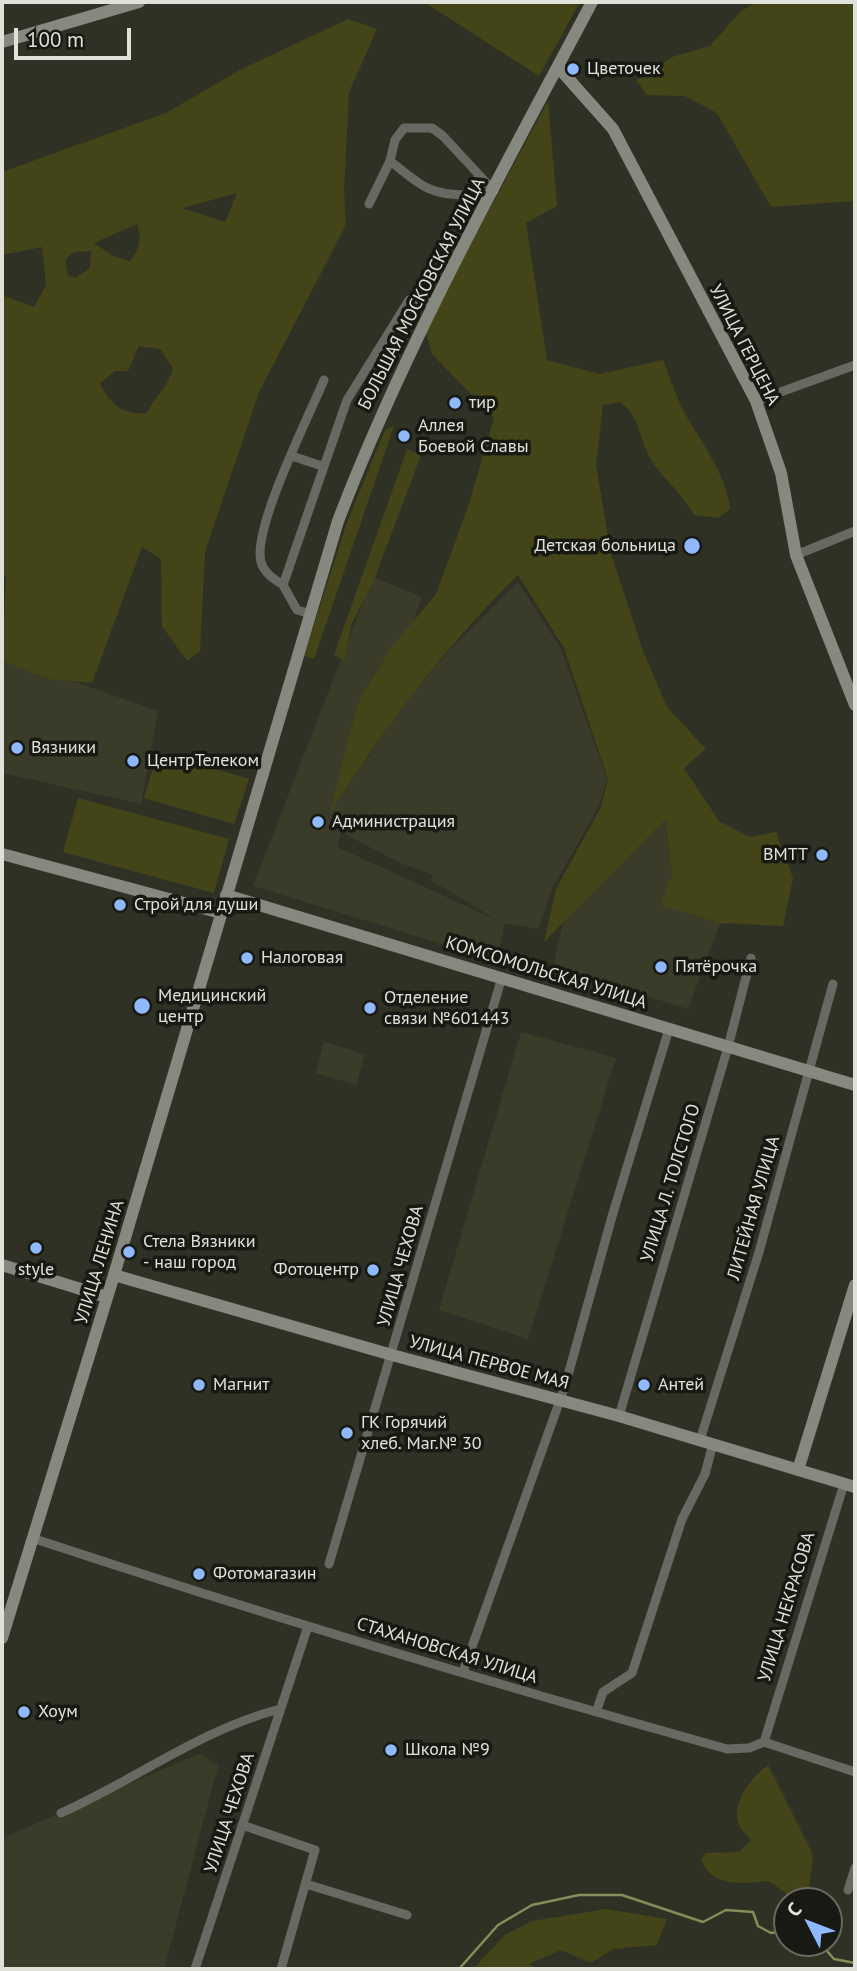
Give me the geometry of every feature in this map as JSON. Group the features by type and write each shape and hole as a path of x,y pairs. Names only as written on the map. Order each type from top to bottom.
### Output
{"street":[{"path":"2,42 139,2"},
{"name":"БОЛЬШАЯ МОСКОВСКАЯ УЛИЦА","path":"226,895 308,613 338,521 373,430 435,303 592,2"},
{"name":"УЛИЦА ГЕРЦЕНА","path":"558,67 613,129 756,401 781,473 796,555 855,705"},
{"path":"369,204 390,161 395,140 404,128 432,128 443,136 494,191"},
{"path":"390,161 430,192 441,195 466,195 479,176"},
{"path":"283,585 347,400 409,300 435,303"},
{"path":"756,401 855,365"},
{"path":"308,613 297,610 283,585 266,572 260,561 265,520 324,380"},
{"path":"292,456 322,466"},
{"path":"796,555 855,531"},
{"path":"2,854 221,914"},
{"name":"УЛИЦА ЛЕНИНА","path":"2,1638 114,1275 226,895"},
{"name":"КОМСОМОЛЬСКАЯ УЛИЦА","path":"226,895 855,1085"},
{"name":"УЛИЦА Л. ТОЛСТОГО","path":"619,1416 728,1047 751,958"},
{"name":"УЛИЦА ЧЕХОВА","path":"329,1564 502,977"},
{"name":"ЛИТЕЙНАЯ УЛИЦА","path":"700,1440 759,1252 833,984"},
{"path":"463,1672 565,1385 612,1213 669,1030"},
{"path":"2,1265 107,1297"},
{"name":"УЛИЦА ПЕРВОЕ МАЯ","path":"114,1275 392,1355 619,1416 850,1485"},
{"path":"798,1470 855,1285"},
{"path":"596,1712 603,1692 632,1673 682,1518 705,1474 713,1444"},
{"name":"УЛИЦА НЕКРАСОВА","path":"764,1742 850,1485"},
{"name":"СТАХАНОВСКАЯ УЛИЦА","path":"32,1538 308,1626 596,1712 727,1749 749,1748 764,1742 855,1772"},
{"name":"УЛИЦА ЧЕХОВА","path":"195,1969 308,1626"},
{"path":"61,1813 101,1795 244,1718 281,1709"},
{"path":"242,1825 315,1850 281,1969"},
{"path":"848,1890 855,1868"},
{"path":"306,1884 407,1915"}],"shaded area":[{"path":"424,2 580,2 539,76"},
{"path":"756,2 855,2 855,201 771,207 717,113 685,96 647,95 636,80 672,57 710,46 740,12"},
{"path":"348,19 377,29 349,92 344,191 346,225 259,392 205,552 200,651 187,661 162,626 161,559 142,547 92,683 49,679 2,661 6,578 2,573 2,295 34,307 46,285 42,247 2,255 2,172 166,113 240,70","holes":["237,193 225,222 182,208","137,224 139,244 130,261 113,256 94,243","91,251 90,268 76,278 68,275 65,260 74,252","139,346 160,349 173,368 147,413 131,412 118,407 100,383 115,371 128,371"]},
{"path":"548,101 557,206 526,223 547,360 599,374 663,360 681,406 723,482 730,509 718,518 694,515 653,462 638,426 627,408 620,402 603,405 596,465 611,554 642,648 667,707 706,749 684,768 719,821 750,837 776,832 793,878 783,926 720,923 661,905 672,875 666,819 544,942 556,889 601,807 608,779 564,648 518,575 491,602 417,688 330,813 358,703 391,648 436,594 468,507 494,418 432,354 425,329"},
{"path":"394,426 314,659 304,656 346,525 385,430"},
{"path":"407,449 421,455 374,580 352,623 344,660 334,655"},
{"path":"373,577 422,597 363,770 371,751 409,698 448,652 518,582 561,649 607,779 599,806 553,887 538,929 505,923 497,961 253,886","holes":["341,832 400,863 432,874 432,881 499,921 337,847"]},
{"path":"2,656 158,711 141,804 2,773"},
{"path":"158,752 249,779 234,824 144,798"},
{"path":"78,798 229,839 214,893 63,852"},
{"path":"666,819 672,875 703,917 720,923 688,1009 553,967 563,923"},
{"path":"521,1032 616,1058 528,1339 439,1310"},
{"path":"324,1042 365,1054 356,1085 316,1073"},
{"path":"201,1753 218,1766 164,1969 2,1969 2,1838"},
{"path":"768,1765 813,1855 809,1887 777,1887 769,1881 739,1883 720,1880 706,1869 701,1859 706,1853 739,1852 751,1840 740,1827 737,1810 744,1792 755,1776"},
{"path":"606,1909 667,1919 657,1945 613,1949 591,1963 561,1950 529,1964 539,1969 473,1969 505,1935 532,1921"}],"waterway":[{"path":"459,1969 498,1925 532,1905 579,1895 622,1895 703,1922 726,1910 753,1912 758,1926 773,1933"},
{"path":"832,1957 855,1963"}],"place":[{"name":"Цветочек","path":"573,69"},
{"name":"тир","path":"455,403"},
{"name":"Аллея Боевой Славы","path":"404,436"},
{"name":"Детская больница","path":"692,546"},
{"name":"Вязники","path":"17,748"},
{"name":"ЦентрТелеком","path":"133,761"},
{"name":"Администрация","path":"318,822"},
{"name":"ВМТТ","path":"822,855"},
{"name":"Строй для души","path":"120,905"},
{"name":"Налоговая","path":"247,958"},
{"name":"Пятёрочка","path":"661,967"},
{"name":"Медицинский центр","path":"142,1006"},
{"name":"Отделение связи №601443","path":"370,1008"},
{"name":"style","path":"36,1248"},
{"name":"Стела Вязники - наш город","path":"129,1252"},
{"name":"Фотоцентр","path":"373,1270"},
{"name":"Магнит","path":"199,1385"},
{"name":"Антей","path":"644,1385"},
{"name":"ГК Горячий хлеб. Маг.№ 30","path":"347,1433"},
{"name":"Фотомагазин","path":"199,1574"},
{"name":"Хоум","path":"24,1712"},
{"name":"Школа №9","path":"391,1750"}]}
